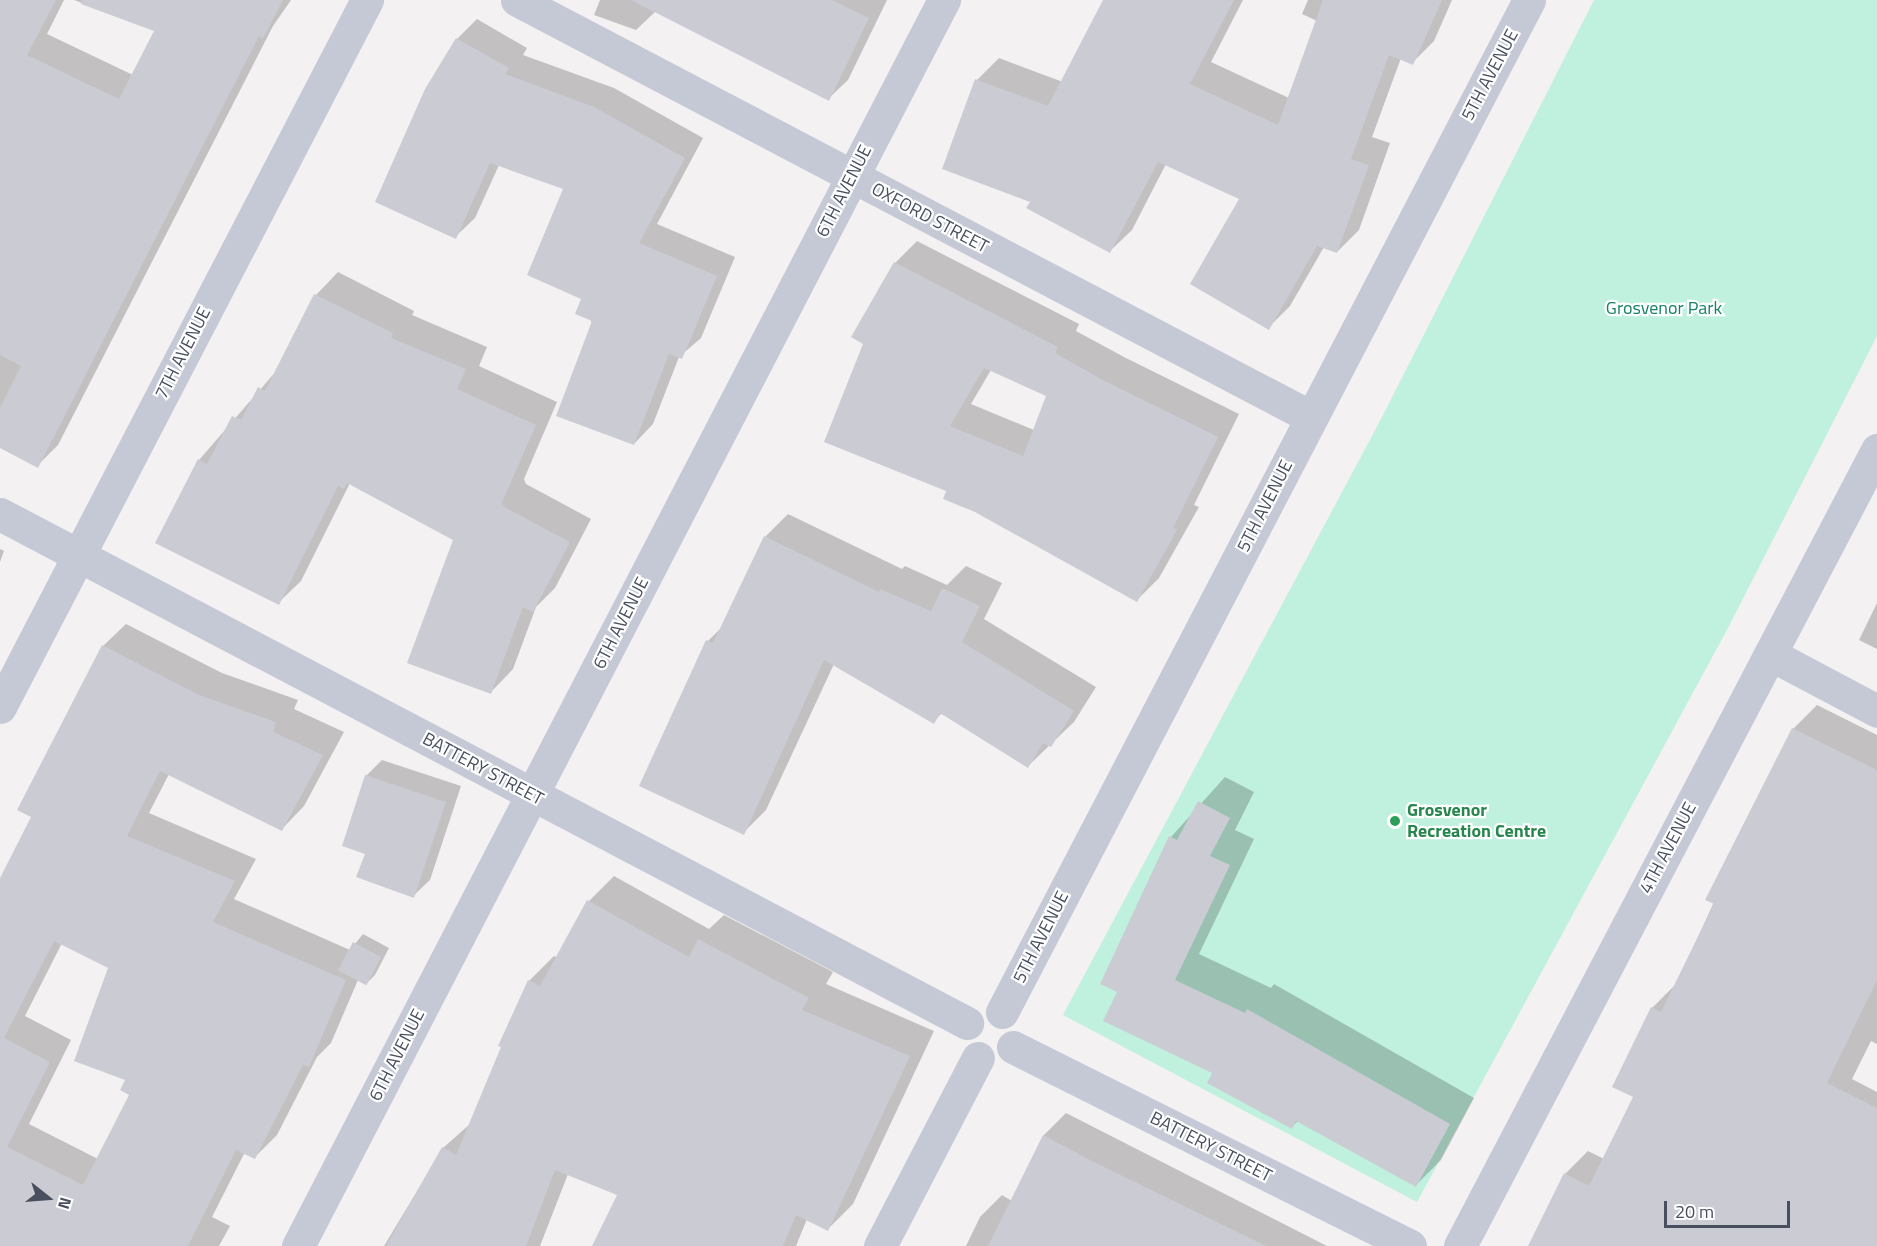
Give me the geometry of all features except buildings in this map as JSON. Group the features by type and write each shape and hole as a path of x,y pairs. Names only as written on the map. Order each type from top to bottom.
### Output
{"street":[{"name":"7TH AVENUE","path":"0,707 367,0"},
{"name":"OXFORD STREET","path":"517,0 1311,417"},
{"name":"6TH AVENUE","path":"298,1246 944,0"},
{"name":"5TH AVENUE","path":"1002,1012 1529,0"},
{"name":"4TH AVENUE","path":"1460,1246 1877,450"},
{"name":"BATTERY STREET","path":"0,514 967,1023"},
{"path":"1770,654 1877,711"},
{"path":"982,1012 1002,1012 1012,1021 1013,1047 1004,1057 991,1060 978,1058 968,1049 965,1036 967,1023 982,1012"},
{"name":"BATTERY STREET","path":"1013,1047 1410,1246"},
{"path":"880,1246 978,1058"},
{"path":"1444,1246 1453,1246"}],"green space":[{"name":"Grosvenor Park","path":"1594,0 1877,0 1877,336 1728,628 1417,1202 1063,1015 1381,419"}],"place":[{"name":"Grosvenor Recreation Centre","path":"1395,821"}]}
